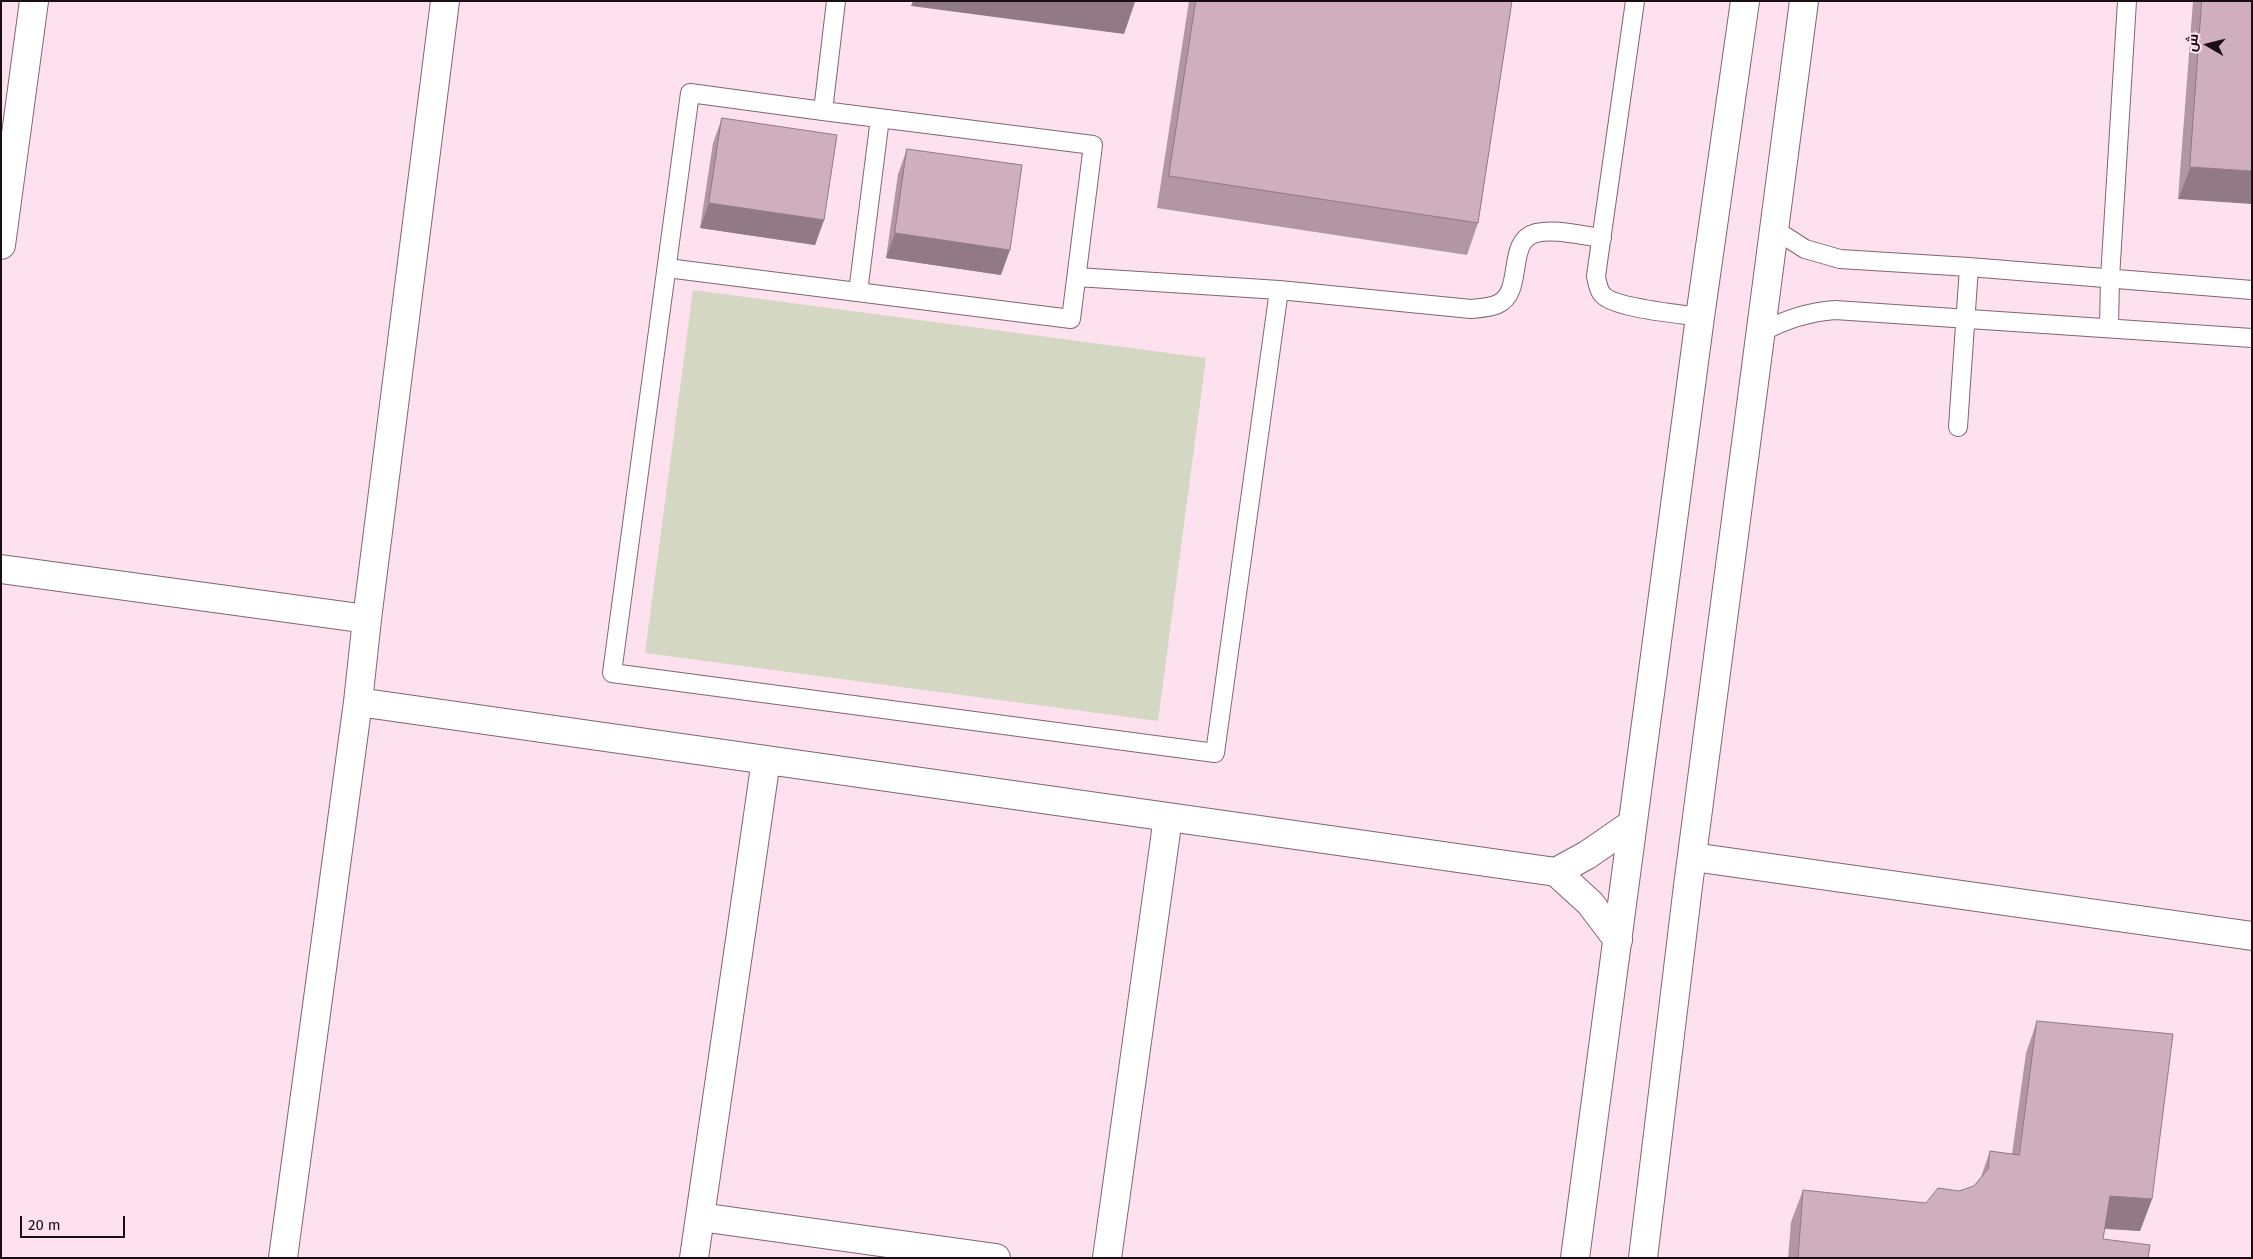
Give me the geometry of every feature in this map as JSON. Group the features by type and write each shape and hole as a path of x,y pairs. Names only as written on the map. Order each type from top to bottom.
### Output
{"street":[{"path":"1,245 34,1"},
{"path":"282,1258 358,702 445,1"},
{"path":"1575,1258 1700,318 1745,1"},
{"path":"1643,1258 1692,857 1804,1"},
{"path":"1,569 367,619"},
{"path":"358,702 1556,872 1590,903 1618,940"},
{"path":"694,1258 766,760"},
{"path":"1106,1258 1168,817"},
{"path":"1556,872 1603,846 1632,824"},
{"path":"1692,857 2252,936"},
{"path":"700,1217 996,1258"}],"lane":[{"path":"824,111 836,1"},
{"path":"1635,1 1596,276 1598,286 1602,295 1620,304 1700,318"},
{"path":"2109,328 2110,278 2127,1"},
{"path":"666,268 1071,319 1093,145 690,93 666,268 612,674 1215,753 1279,290"},
{"path":"858,292 880,118"},
{"path":"1774,229 1805,249 1831,257 2252,290"},
{"path":"1076,276 1279,290 1471,309 1499,304 1513,282 1520,246 1533,233 1552,232 1602,238"},
{"path":"1958,427 1969,267"},
{"path":"1762,332 1798,316 1835,310 2252,338"}],"green space":[{"path":"693,290 1206,358 1158,721 645,653"}],"building":[{"path":"1196,1 1512,1 1478,223 1169,176"},
{"path":"2202,1 2252,1 2252,171 2190,167"},
{"path":"722,118 837,135 824,220 709,203"},
{"path":"907,149 1022,165 1010,250 895,233"},
{"path":"2037,1021 2173,1034 2152,1199 2110,1196 2103,1239 2150,1245 2148,1258 1798,1258 1803,1190 1926,1203 1938,1188 1959,1191 1974,1186 1988,1169 1990,1151 2019,1155"}]}
